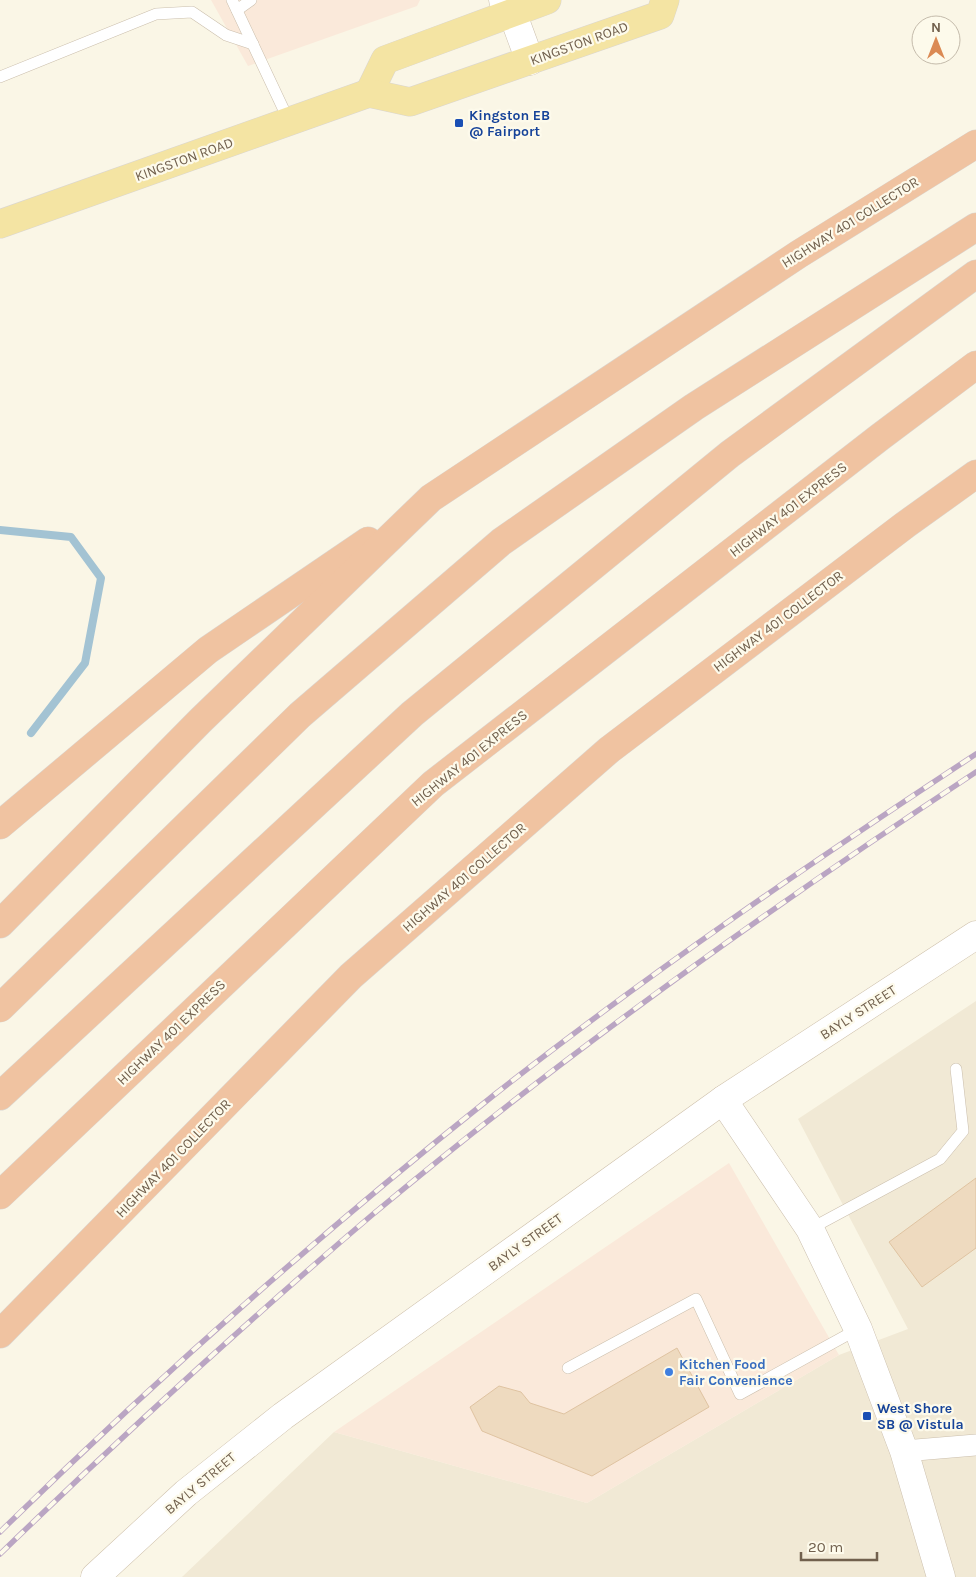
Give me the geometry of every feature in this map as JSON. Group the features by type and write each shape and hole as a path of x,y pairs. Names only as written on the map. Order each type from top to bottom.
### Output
{"highway":[{"name":"HIGHWAY 401 COLLECTOR","path":"0,924 200,721 431,498 799,254 976,144"},
{"path":"0,1008 300,715 502,542 694,407 976,226"},
{"path":"0,1096 412,714 730,454 976,274"},
{"name":"HIGHWAY 401 EXPRESS","path":"0,1195 433,784 880,437 976,365"},
{"name":"HIGHWAY 401 COLLECTOR","path":"0,1334 359,970 609,750 905,525 976,474"},
{"path":"0,825 208,650 431,498"}],"main road":[{"path":"369,93 384,60 508,6 547,0"},
{"name":"KINGSTON ROAD","path":"0,224 369,93 410,102 660,15 665,0"},
{"path":"508,6 530,61"},
{"name":"BAYLY STREET","path":"95,1577 186,1493 282,1416 723,1100 976,935"},
{"path":"723,1100 810,1229 858,1329 904,1451 941,1577"}],"street":[{"path":"904,1451 976,1445"}],"lane":[{"path":"251,0 235,5 289,122"},
{"path":"0,77 156,14 192,12 226,35 253,44"},
{"path":"810,1229 940,1159 963,1131 956,1069"},
{"path":"568,1368 696,1299 740,1394 858,1329"}],"shaded area":[{"path":"211,0 420,0 417,6 248,66"},
{"path":"976,1001 976,1577 182,1577 334,1432 587,1503 839,1355 908,1329 798,1119"},
{"path":"729,1163 839,1355 587,1503 334,1432"}],"building":[{"path":"976,1178 976,1248 922,1287 889,1242"},
{"path":"677,1348 709,1407 592,1476 482,1431 470,1407 499,1386 521,1392 530,1403 564,1414"}],"waterway":[{"path":"0,530 71,537 101,578 85,663 31,733"}],"railway":[{"path":"0,1532 119,1418 241,1307 366,1199 494,1095 671,962 853,836 976,754"},
{"path":"0,1554 230,1339 324,1256 444,1156 592,1041 744,930 976,772"}],"place":[{"name":"Kingston EB @ Fairport","path":"459,123"},
{"name":"Kitchen Food Fair Convenience","path":"669,1372"},
{"name":"West Shore SB @ Vistula","path":"867,1416"}]}
